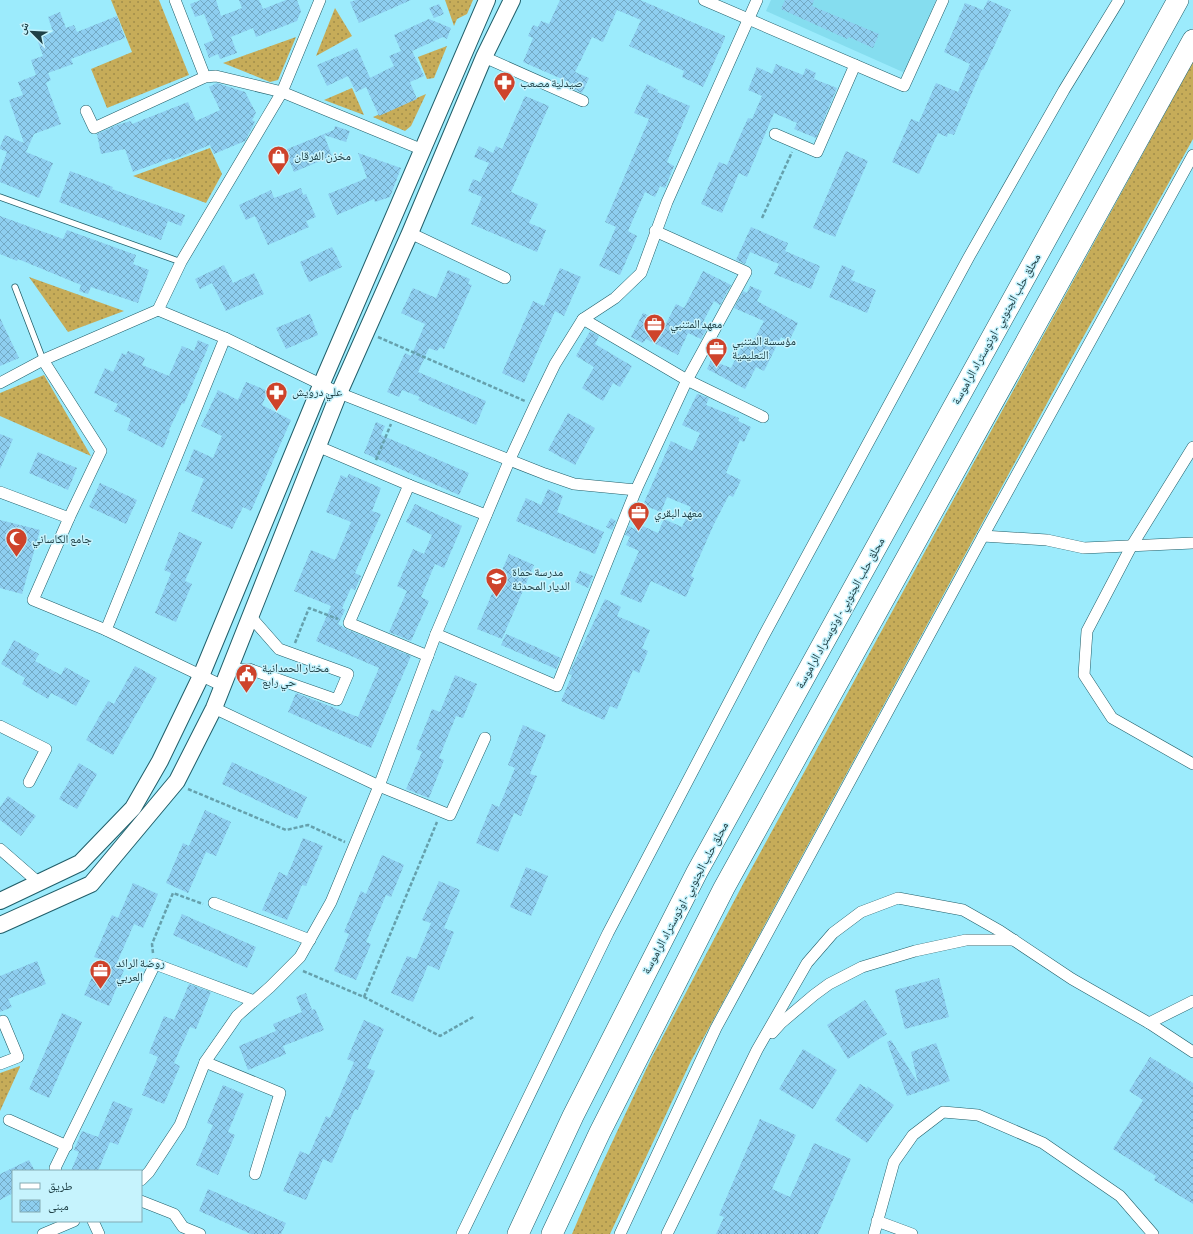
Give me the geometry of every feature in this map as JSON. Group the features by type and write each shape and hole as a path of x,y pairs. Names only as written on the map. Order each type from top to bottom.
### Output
{"highway":[{"name":"محلق حلب الجنوبي - اوتوستراد الراموسة","path":"518,1234 573,1116 697,872 1178,0"},
{"path":"552,1234 600,1132 724,888 1193,40"}],"main road":[{"path":"0,900 80,863 133,808 160,761 201,676 322,383 487,0"},
{"path":"0,925 91,884 175,783 214,708 339,393 410,234 484,57 512,0"}],"street":[{"path":"175,0 206,77"},
{"path":"0,383 43,360 158,310 181,262 282,92 320,0"},
{"path":"704,0 904,86 943,0"},
{"path":"142,1179 149,1172 180,1125 205,1062 237,1016 300,957 331,902 379,786 436,634 510,459 535,405 555,364 583,319 615,298 641,273 655,231 757,0"},
{"path":"462,1234 608,933 764,637 970,255 1064,90 1119,0"},
{"path":"484,57 583,101"},
{"path":"775,134 817,152 854,65"},
{"path":"86,111 94,128 206,77 216,76 282,92 423,150"},
{"path":"620,1234 716,1028 983,536 1193,155"},
{"path":"436,634 557,686 636,490 687,380 746,272 655,231"},
{"path":"410,234 505,278"},
{"path":"158,310 226,338 322,383 339,393 574,484 636,490"},
{"path":"583,319 687,380 763,417"},
{"path":"106,630 226,338"},
{"path":"43,360 101,451 69,518 33,600 106,630 223,686"},
{"path":"317,446 409,485 486,515"},
{"path":"1193,447 1131,547 1087,631 1084,674 1112,718 1193,764"},
{"path":"409,485 349,623 428,656"},
{"path":"0,492 69,518"},
{"path":"983,536 1047,540 1084,548 1193,543"},
{"path":"229,670 249,669 337,700 348,674 279,649 250,616"},
{"path":"214,708 379,786 450,815 485,738"},
{"path":"0,726 46,749 30,782"},
{"path":"0,850 39,883"},
{"path":"667,1234 757,1050 807,963 833,933 861,912 898,898 963,910 1014,940 1072,979 1149,1023 1193,1052"},
{"path":"214,903 310,940"},
{"path":"757,1050 781,1023 814,995 830,984 862,967 915,951 966,940 1014,940"},
{"path":"56,1170 55,1168 155,964 254,1001"},
{"path":"1149,1023 1193,1000"},
{"path":"0,1064 18,1057 3,1021"},
{"path":"205,1062 280,1093 255,1174"},
{"path":"874,1234 894,1162 913,1135 943,1112 978,1115 1043,1143 1120,1196 1153,1234"},
{"path":"9,1120 67,1146"},
{"path":"142,1201 174,1214 183,1227 200,1234"},
{"path":"877,1221 912,1234"},
{"path":"43,1234 72,1222"},
{"path":"93,1222 99,1234"}],"lane":[{"path":"0,197 181,262"},
{"path":"15,287 43,360"}],"path":[{"path":"762,218 796,143"},
{"path":"366,331 535,405"},
{"path":"372,469 395,415"},
{"path":"291,653 309,608 349,623"},
{"path":"175,783 286,830 308,825 354,846"},
{"path":"364,997 441,811"},
{"path":"155,964 152,944 173,893 201,904 214,903"},
{"path":"291,967 364,997 440,1036 475,1016"}],"shaded area":[{"path":"111,0 159,0 189,75 107,108 91,69 132,52"},
{"path":"445,0 473,0 467,14 457,19 454,26"},
{"path":"771,0 936,0 905,73 766,11"},
{"path":"335,8 352,36 316,56"},
{"path":"296,37 278,80 270,82 223,63"},
{"path":"447,46 434,78 427,79 418,57"},
{"path":"1193,62 1193,139 1065,370 691,1061 610,1234 572,1234 601,1166 651,1059 743,884"},
{"path":"352,88 364,115 324,100"},
{"path":"426,94 411,126 405,131 373,117"},
{"path":"210,148 222,174 206,203 133,176"},
{"path":"29,277 124,311 68,332"},
{"path":"44,375 91,456 0,416 0,393"},
{"path":"20,1067 0,1111 0,1073"}],"building":[{"path":"201,0 216,0 221,16 242,8 239,0 259,0 263,9 286,0 297,0 301,11 297,21 256,37 253,28 231,37 237,53 220,59 218,54 209,58 204,44 214,40 204,14 195,17 190,4"},
{"path":"356,0 411,0 359,23 350,2"},
{"path":"560,0 640,0 725,36 725,38 703,87 682,77 684,71 629,46 641,20 617,10 603,42 592,37 575,72 589,78 582,93 569,87 571,83 523,62 533,38 528,36 533,25 538,27 541,21 549,24"},
{"path":"785,0 814,0 812,6 879,34 873,48 849,37 847,39 781,9"},
{"path":"988,0 1011,10 983,70 982,69 954,135 948,133 947,137 938,133 919,174 892,162 911,119 919,122 936,83 958,92 970,64 944,52 965,3 983,10"},
{"path":"439,4 444,14 434,18 429,8"},
{"path":"60,12 66,28 74,25 77,32 117,16 125,38 71,59 73,64 48,73 51,80 46,83 61,124 34,134 26,152 53,163 39,198 0,182 0,171 7,152 0,149 0,147 5,135 24,143 9,100 23,95 18,82 36,75 31,60 43,56 37,39 53,32 48,17"},
{"path":"429,19 451,28 447,39 443,37 412,51 424,76 410,82 417,99 379,116 366,87 356,92 348,76 327,86 317,65 357,48 370,78 394,66 389,56 401,51 394,35"},
{"path":"776,64 803,75 806,68 816,73 814,79 837,88 816,138 794,129 797,123 774,113 747,177 739,173 722,213 701,204 719,162 727,165 748,118 752,119 762,96 748,90 757,67 772,74"},
{"path":"217,83 245,92 256,113 252,120 255,122 245,141 214,154 210,145 172,160 171,158 133,172 125,149 101,154 97,134 117,125 131,121 132,124 188,102 196,121 220,110 209,87"},
{"path":"647,84 658,90 657,92 690,106 667,162 674,166 665,188 660,186 655,197 645,192 628,231 637,236 620,275 599,266 616,227 605,222 649,119 634,113"},
{"path":"525,96 549,106 511,192 538,204 529,223 546,230 537,252 471,224 482,197 468,191 473,179 480,182 489,163 474,157 479,146 493,153 496,146 502,149"},
{"path":"335,126 350,131 346,142 324,135 332,156 294,172 285,150 334,130"},
{"path":"846,151 868,161 835,237 813,228"},
{"path":"358,153 401,168 390,197 375,202 374,199 337,215 328,194 367,178"},
{"path":"70,171 113,187 112,189 185,215 181,226 168,221 161,240 59,202"},
{"path":"301,188 303,195 306,194 316,217 306,221 309,227 268,245 255,216 246,220 239,205 271,190 274,198"},
{"path":"0,216 63,239 67,230 136,255 133,264 149,270 138,303 91,287 88,294 79,291 81,285 18,259 17,261 0,254"},
{"path":"751,227 788,243 785,251 820,266 811,289 774,274 779,264 750,252 745,264 736,260"},
{"path":"332,247 342,267 309,282 300,262"},
{"path":"224,265 233,283 254,273 264,294 226,311 212,283 200,289 195,279"},
{"path":"842,265 855,271 851,280 876,290 867,313 829,297"},
{"path":"560,268 581,277 564,316 555,311 524,383 502,373 533,301 544,306"},
{"path":"448,270 470,279 468,284 472,285 444,349 440,347 437,351 429,348 418,372 486,401 476,425 418,400 420,397 402,390 399,397 387,392 405,353 411,356 425,324 401,313 413,288 436,298"},
{"path":"703,271 731,285 720,305 714,301 702,324 708,327 701,339 688,333 678,355 646,339 643,343 631,337 643,313 666,324 676,304 684,308"},
{"path":"750,286 762,291 757,301 798,323 789,341 781,337 764,371 756,367 745,389 707,369 711,360 731,368 744,342 751,345 764,321 734,308 743,291 747,293"},
{"path":"310,314 318,335 286,349 276,328"},
{"path":"0,318 19,358 0,366"},
{"path":"590,331 599,336 595,344 632,366 620,387 613,383 603,401 582,388 594,367 576,356"},
{"path":"198,340 209,345 184,404 182,403 169,430 170,431 163,448 127,430 131,419 114,411 118,404 94,393 105,368 113,372 122,353 126,355 128,351 145,358 142,365 169,376 182,346 194,351"},
{"path":"246,382 268,391 262,405 291,420 251,511 243,507 232,529 191,511 204,479 185,471 194,449 213,458 222,436 201,426 218,390 238,400"},
{"path":"697,394 709,398 706,405 739,418 738,421 751,427 744,442 740,440 726,473 741,480 733,497 729,495 714,524 691,576 694,578 686,597 651,581 641,603 620,594 639,551 626,545 630,537 625,535 629,526 634,529 636,523 658,533 664,519 682,527 691,507 667,497 661,512 643,505 671,441 692,451 700,433 682,425"},
{"path":"568,413 595,428 575,465 548,450"},
{"path":"376,422 385,426 381,435 469,473 459,495 364,453"},
{"path":"0,434 13,439 0,469"},
{"path":"38,452 77,468 68,490 29,473"},
{"path":"349,474 381,488 372,511 381,514 355,573 361,576 355,590 351,588 342,608 345,610 338,624 346,629 411,656 371,748 288,712 296,693 358,717 379,668 316,641 331,606 294,591 311,550 335,560 351,522 326,512 341,475 347,478"},
{"path":"100,483 137,500 126,524 89,507"},
{"path":"548,489 563,496 557,512 604,532 595,554 516,521 526,498 541,505"},
{"path":"415,504 462,526 444,568 435,564 421,597 429,601 411,641 389,632 407,591 397,586 413,549 424,554 432,535 406,522"},
{"path":"611,518 616,521 612,530 606,527"},
{"name":"جامع الكاساني","path":"0,520 40,530 22,594 0,588"},
{"path":"179,532 202,542 185,581 192,584 176,622 155,613 171,573 164,570"},
{"path":"509,554 534,565 502,639 477,629"},
{"path":"580,571 593,576 588,588 575,582"},
{"path":"605,599 621,607 617,616 650,630 642,648 648,651 639,673 633,670 617,709 610,706 604,720 561,701 572,675 569,674"},
{"path":"506,634 561,658 556,669 501,645"},
{"path":"14,640 39,654 35,661 61,675 65,667 90,681 76,706 51,693 48,699 22,684 25,678 1,664"},
{"path":"135,666 157,678 113,755 86,740 108,701 114,704"},
{"path":"455,675 477,684 463,718 456,716 439,758 444,760 429,798 406,789 422,752 416,749 432,709 440,712"},
{"path":"523,725 546,735 530,774 537,776 521,816 514,813 498,852 476,843 492,804 499,807 515,768 508,765"},
{"path":"232,762 307,797 297,819 222,784"},
{"path":"79,763 97,774 77,809 59,799"},
{"path":"8,796 36,816 21,836 0,820 0,807"},
{"path":"205,810 231,822 216,856 206,852 188,893 166,883 183,843 189,846"},
{"path":"303,838 323,846 306,886 302,885 287,920 262,910 279,872 287,876"},
{"path":"382,855 404,865 391,897 386,895 366,942 371,944 356,980 334,971 349,934 344,932 361,891 366,894"},
{"path":"526,867 548,876 531,916 510,907"},
{"path":"439,881 460,890 444,928 454,932 439,970 428,965 413,1002 391,993 407,956 416,959 431,923 422,920"},
{"path":"133,883 158,894 143,928 134,924 115,967 124,970 109,1006 84,995 100,959 94,957 112,915 118,918"},
{"path":"182,914 256,947 247,968 173,935"},
{"path":"37,961 46,984 8,999 12,1007 0,1012 0,976"},
{"path":"939,978 949,1017 905,1029 895,990"},
{"path":"189,984 211,992 196,1029 190,1027 174,1063 180,1066 164,1104 142,1095 158,1057 149,1053 164,1016 174,1020"},
{"path":"306,993 312,1010 315,1009 324,1030 283,1046 286,1054 248,1070 239,1046 276,1031 273,1024 302,1012 296,997"},
{"path":"865,1000 887,1034 848,1059 827,1025"},
{"path":"62,1013 82,1022 49,1098 29,1089"},
{"path":"364,1020 384,1029 367,1068 375,1071 358,1110 355,1109 332,1163 323,1159 306,1200 283,1191 300,1151 309,1155 326,1116 330,1118 354,1062 347,1059"},
{"path":"891,1040 918,1083 911,1052 936,1043 950,1081 907,1096 887,1042"},
{"path":"803,1049 837,1070 813,1109 779,1089"},
{"path":"1150,1057 1193,1083 1193,1204 1154,1180 1156,1176 1113,1149 1143,1100 1129,1091"},
{"path":"860,1084 868,1089 867,1086 894,1105 867,1143 835,1120"},
{"path":"223,1085 244,1094 228,1132 235,1135 218,1175 196,1165 213,1125 207,1123"},
{"path":"113,1101 133,1109 118,1145 110,1142 98,1170 71,1170 79,1152 74,1150 82,1131 98,1137"},
{"path":"760,1119 796,1135 772,1189 790,1197 814,1143 851,1159 818,1234 716,1234 724,1217 719,1215"},
{"path":"29,1160 34,1170 12,1170 12,1194 0,1200 0,1174"},
{"path":"208,1189 286,1223 281,1234 251,1234 199,1211"}],"place":[{"name":"صيدلية مصعب","path":"505,102"},
{"name":"مخزن الفرقان","path":"278,176"},
{"name":"معهد المتنبي","path":"654,344"},
{"name":"مؤسسة المتنبي التعليمية","path":"716,368"},
{"name":"علي درويش","path":"277,412"},
{"name":"معهد البقري","path":"639,532"},
{"name":"جامع الكاساني","path":"16,558"},
{"name":"مدرسة حماة الديار المحدثة","path":"496,598"},
{"name":"مختار الحمدانية حي رابع","path":"246,694"},
{"name":"روضة الرائد العربي","path":"101,990"}]}
